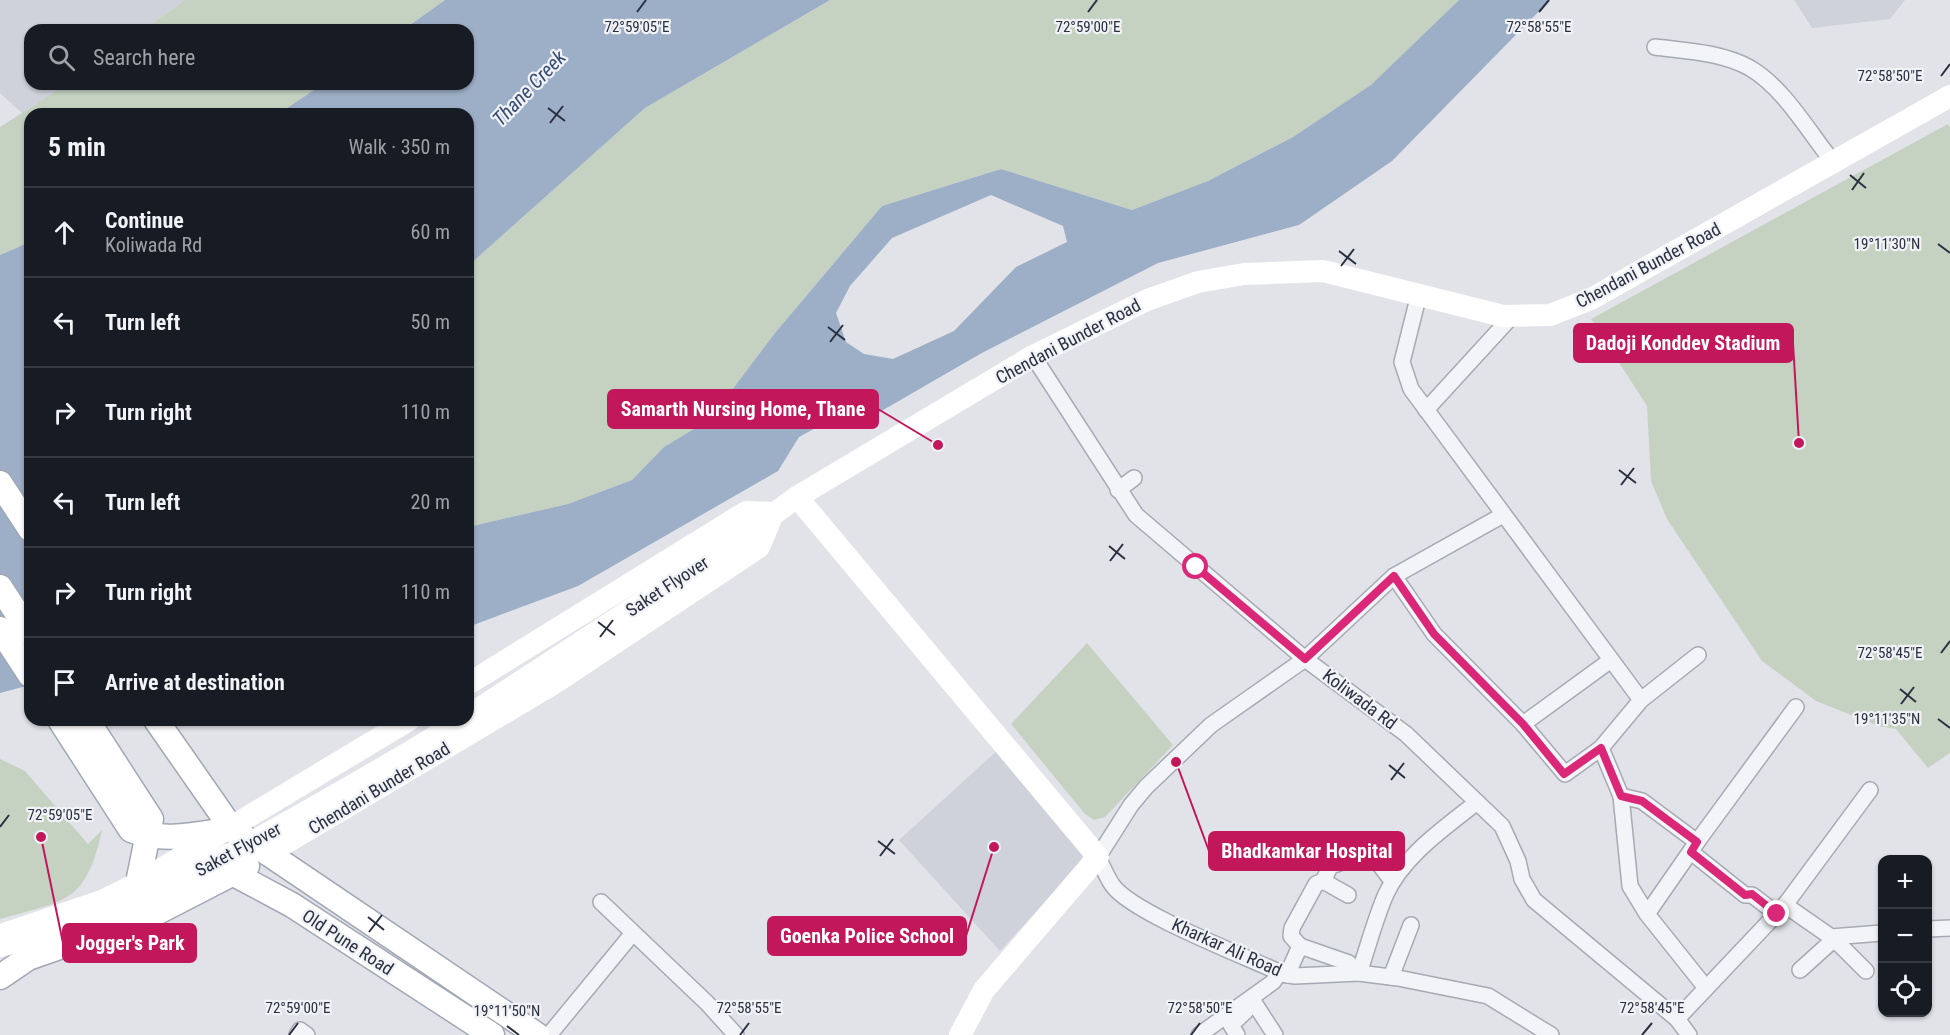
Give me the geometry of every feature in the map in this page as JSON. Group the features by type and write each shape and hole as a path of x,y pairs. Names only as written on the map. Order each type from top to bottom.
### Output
{"main road":[{"name":"Chendani Bunder Road","path":"267,854 552,684 759,547 773,513 797,497 1033,356 1147,300 1198,282 1244,274 1323,271 1503,316 1550,315 1591,298 1950,96"},
{"path":"0,483 24,520"},
{"path":"797,497 1098,857 984,990 960,1035"},
{"path":"474,680 746,512 773,513"},
{"name":"Saket Flyover","path":"474,712 740,539 773,513"},
{"path":"0,587 24,624"},
{"path":"0,629 24,666"},
{"path":"65,726 128,802"},
{"path":"90,726 128,802 131,830 148,836 165,838 232,829"},
{"name":"Old Pune Road","path":"160,726 232,829 537,1035"},
{"path":"0,935 25,929 102,901 138,884 399,726"},
{"name":"Saket Flyover","path":"0,946 24,941 112,911 233,853 414,751 453,726"},
{"path":"140,919 138,884 148,836"},
{"path":"0,963 28,957 140,919 234,874 267,854"},
{"name":"Old Pune Road","path":"234,874 292,905 492,1035"},
{"path":"0,977 28,957"}],"street":[{"path":"1655,47 1707,54 1749,68 1779,94 1833,162"},
{"path":"1419,294 1402,362 1411,389 1641,700"},
{"path":"1426,410 1513,315"},
{"name":"Koliwada Rd","path":"1033,356 1136,515 1305,659 1406,734 1502,826 1518,861 1522,879 1534,900 1677,1019 1689,1035"},
{"path":"1118,490 1134,478"},
{"path":"1098,857 1138,796 1203,732 1305,659 1394,576 1503,515"},
{"path":"1394,576 1434,634 1523,724 1564,774 1601,748 1641,700 1698,655"},
{"path":"1523,724 1611,660"},
{"path":"1647,914 1797,707"},
{"path":"1601,748 1621,796 1630,886 1647,914 1706,988"},
{"path":"1677,1019 1781,909 1870,790"},
{"path":"1621,796 1642,801 1745,895 1752,894 1834,937 1866,971"},
{"path":"1389,877 1370,852 1354,843 1347,845 1323,881 1316,884 1292,928 1291,936 1300,946 1354,968 1397,876 1441,831 1477,802"},
{"name":"Kharkar Ali Road","path":"1098,857 1114,888 1143,908 1204,939 1287,974 1354,968 1488,996 1551,1035"},
{"path":"1323,881 1348,895"},
{"path":"601,902 736,1035"},
{"path":"1391,977 1411,925"},
{"path":"1932,929 1950,928"},
{"path":"549,1035 633,933"},
{"path":"1834,937 1878,933"},
{"path":"1800,970 1834,937"},
{"path":"1237,1035 1231,1025 1238,1016 1255,1004 1287,974 1300,946"},
{"path":"1199,1035 1287,974"},
{"path":"1255,1004 1275,1035"},
{"path":"297,1035 300,1030 308,1035"}],"shaded area":[{"path":"0,0 185,0 151,24 24,24 24,90 58,90 30,108 24,108 22,113 0,93"},
{"path":"1794,0 1905,0 1890,19 1812,28"},
{"path":"1000,748 1084,853 1079,865 1000,951 899,840"}],"green space":[{"path":"185,0 445,0 411,24 151,24"},
{"path":"830,0 1459,0 1372,85 1293,137 1208,181 1132,210 1001,169 882,206 775,333 723,402 697,427 664,447 632,480 568,504 474,526 474,261 645,108"},
{"path":"58,90 314,90 287,108 30,108"},
{"path":"24,112 24,245 0,255 0,127"},
{"path":"1948,124 1950,127 1950,753 1928,768 1896,729 1879,726 1816,701 1762,661 1667,519 1651,481 1647,406 1591,319"},
{"path":"1087,643 1173,745 1105,817 1094,820 1085,814 1011,724"},
{"path":"0,759 25,771 88,844 102,830 89,872 70,895 57,902 0,919"}],"water":[{"name":"Thane Creek","path":"445,0 830,0 645,108 474,261 474,108 287,108 314,90 474,90 474,24 411,24"},
{"path":"1459,0 1550,0 1392,161 1299,225 1158,263 980,354 859,424 823,424 799,437 778,471 578,586 474,625 474,526 568,504 632,480 664,447 697,427 723,402 775,333 882,206 1001,169 1132,210 1208,181 1293,137 1371,85","holes":["991,195 1063,226 1067,242 1016,267 954,331 893,359 864,354 846,342 836,313 850,286 892,238"]},
{"path":"24,245 24,687 0,693 0,255"}],"place":[{"name":"Dadoji Konddev Stadium","path":"1799,443"},
{"name":"Samarth Nursing Home, Thane","path":"938,445"},
{"name":"Bhadkamkar Hospital","path":"1176,762"},
{"name":"Jogger's Park","path":"41,837"},
{"name":"Goenka Police School","path":"994,847"}],"route":[{"path":"1196,567 1305,659 1394,576 1434,634 1523,724 1564,774 1601,748 1621,796 1642,801 1697,842 1691,852 1745,895 1752,894 1777,914"}]}
